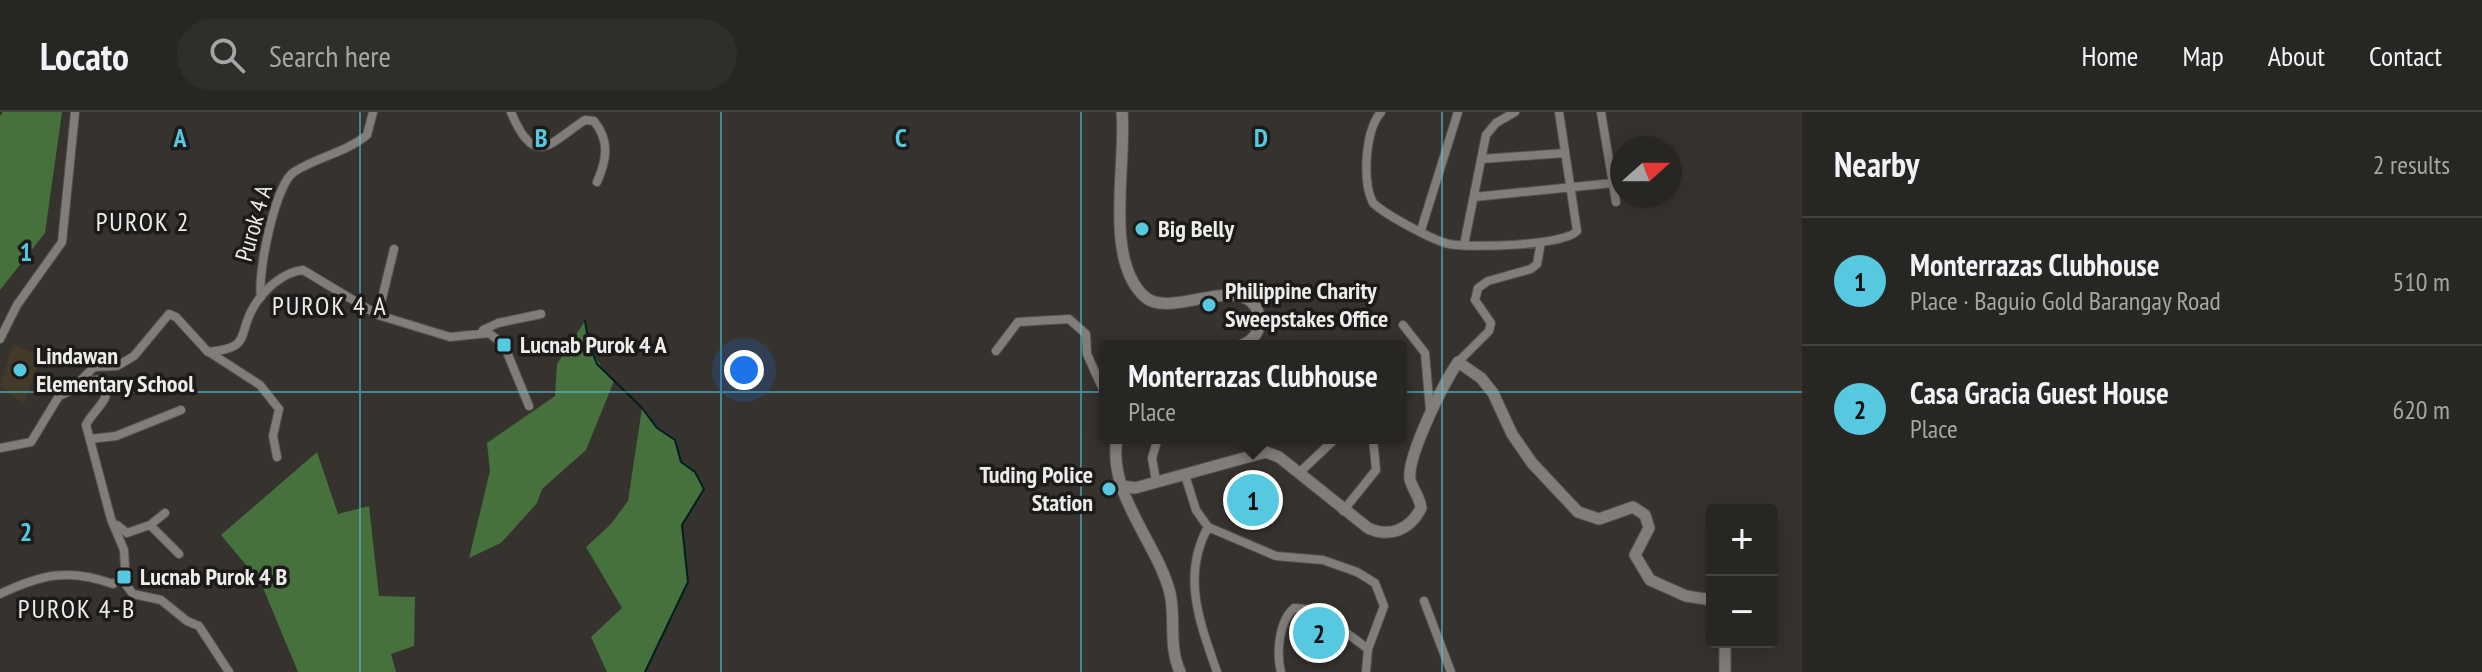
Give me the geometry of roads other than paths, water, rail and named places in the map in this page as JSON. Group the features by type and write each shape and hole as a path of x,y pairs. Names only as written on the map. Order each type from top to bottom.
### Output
{"street":[{"path":"0,339 17,305 62,242 75,112"},
{"name":"Purok 4 A","path":"261,297 260,270 282,189 292,173 337,155 367,135 373,112"},
{"path":"511,112 529,139 544,148 551,147 585,120 594,121 606,145 606,160 597,182"},
{"path":"1122,112 1121,246 1132,281 1146,298 1158,303 1233,295 1248,299 1257,309 1260,320 1250,340"},
{"path":"1381,112 1369,134 1369,196 1378,208 1439,241 1464,245 1541,242 1565,239 1577,231 1559,112"},
{"path":"1421,230 1458,112"},
{"path":"1464,245 1489,129 1515,112"},
{"path":"1601,112 1610,165"},
{"path":"1481,159 1565,153"},
{"path":"1474,197 1610,183"},
{"path":"1128,490 1260,451 1279,457 1343,511 1382,534 1406,527 1418,514 1421,503 1410,470 1430,410 1458,362 1489,331 1491,323 1475,300 1478,288 1488,281 1531,269 1537,264 1541,242"},
{"path":"378,315 394,249"},
{"path":"208,352 227,350 241,341 253,306 283,276 303,270 378,315 450,337 489,333 504,345 529,406"},
{"path":"478,333 498,323 541,314"},
{"path":"0,448 31,442 59,396 94,367 117,366 134,356 166,315 176,317 208,352 260,385 279,409 273,436 277,457"},
{"path":"996,351 1018,322 1069,319 1086,334 1087,354 1099,381"},
{"path":"1403,325 1425,353 1430,410"},
{"path":"1458,362 1481,378 1493,393 1512,434 1542,476 1569,505 1584,516 1599,519 1627,507 1639,509 1649,525 1635,555 1642,573 1686,596 1706,599"},
{"path":"79,382 103,379 107,387 107,397 86,425 111,519 124,550 124,577 133,594 161,600 187,621 199,626 229,672"},
{"path":"90,439 116,436 181,410"},
{"path":"1117,444 1115,463 1170,594 1171,647 1180,672"},
{"path":"1156,444 1152,458 1156,481"},
{"path":"1299,473 1330,444"},
{"path":"1343,511 1376,470 1374,444"},
{"path":"1185,475 1196,510 1208,527 1276,556 1323,560 1371,580 1384,606 1368,649 1366,672"},
{"path":"111,519 127,533 150,525 165,513"},
{"path":"150,525 179,554"},
{"path":"1208,527 1198,547 1193,579 1199,616 1217,672"},
{"path":"0,594 64,573 99,577 113,584 124,577"},
{"path":"1424,601 1451,672"},
{"path":"1281,672 1279,649 1287,615 1294,608 1316,610 1368,649"},
{"path":"1725,648 1725,672"}],"waterway":[{"path":"585,321 597,364 642,408 657,428 675,440 681,462 695,472 704,489 682,525 688,582 645,672"}],"place":[{"name":"Big Belly","path":"1142,229"},
{"name":"Philippine Charity Sweepstakes Office","path":"1209,305"},
{"name":"Lucnab Purok 4 A","path":"504,345"},
{"name":"Lindawan Elementary School","path":"20,370"},
{"name":"Tuding Police Station","path":"1109,489"},
{"name":"Monterrazas Clubhouse","path":"1253,500"},
{"name":"Lucnab Purok 4 B","path":"124,577"},
{"name":"Casa Gracia Guest House","path":"1319,633"}],"district":[{"name":"PUROK 2","path":"143,222"},
{"name":"PUROK 4 A","path":"330,306"},
{"name":"PUROK 4-B","path":"77,609"}]}
